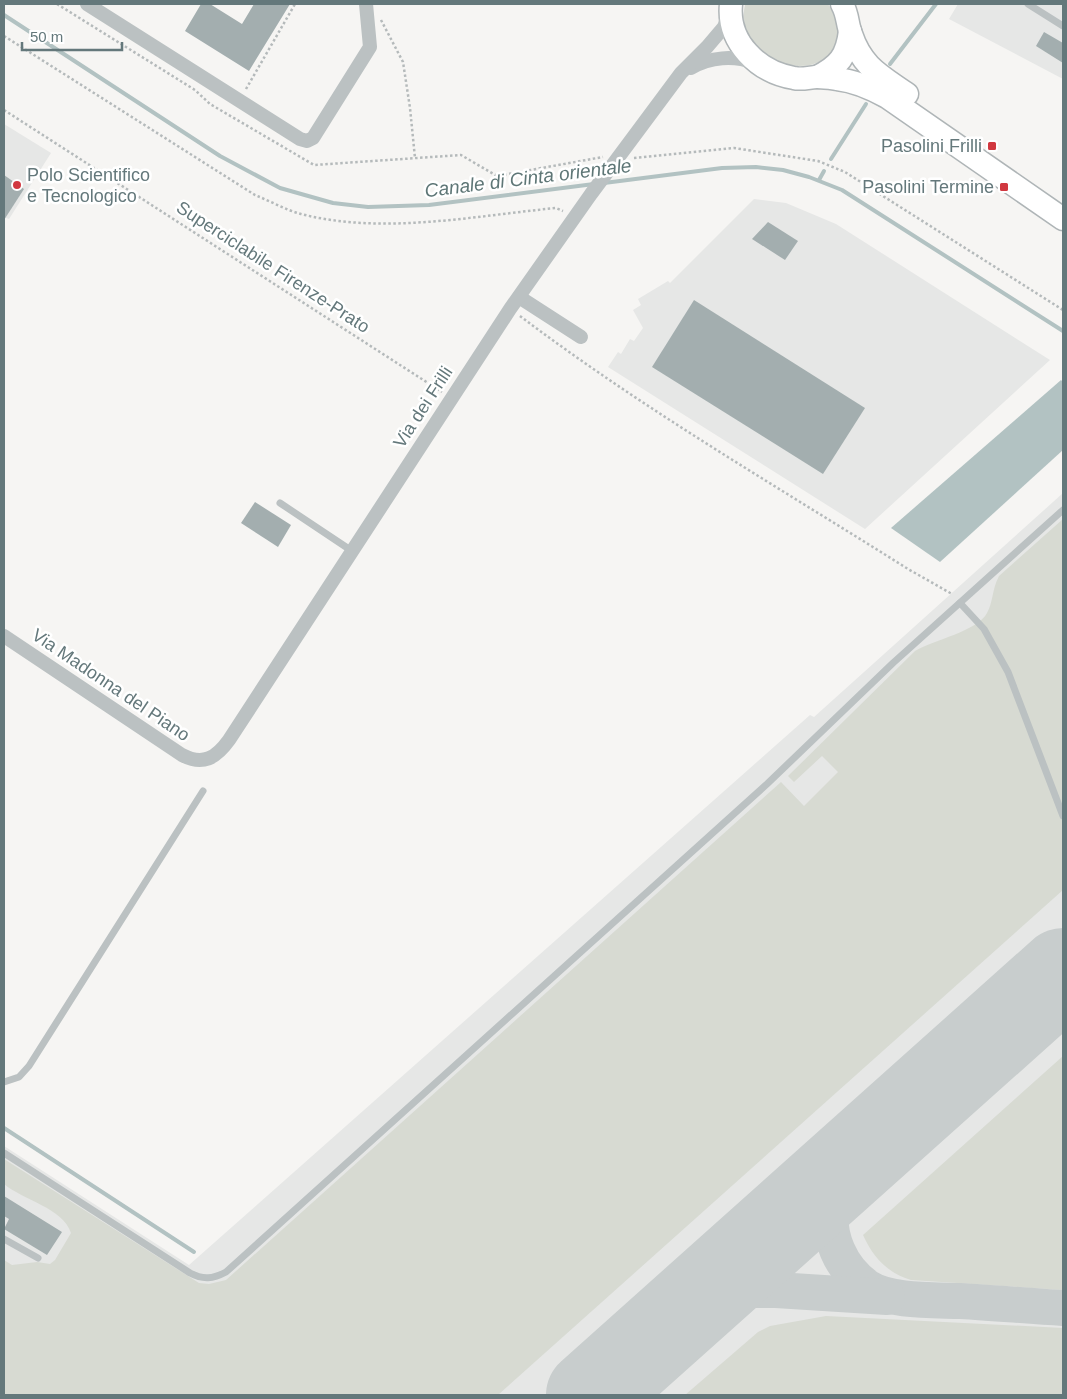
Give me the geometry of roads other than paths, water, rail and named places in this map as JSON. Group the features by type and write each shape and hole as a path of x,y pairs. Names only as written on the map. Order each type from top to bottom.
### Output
{"main road":[{"path":"842,4 847,13 856,49 869,67 1063,203"},
{"path":"730,6 730,19 738,41 751,58 768,68 795,79 817,77 864,84 887,96 1063,219"},
{"path":"817,77 828,72 846,53 850,31"}],"street":[{"path":"87,4 307,141 312,139 370,47 363,5"},
{"name":"Via dei Frilli","path":"200,760 212,758 223,748 510,309 575,216 681,73 724,27 730,6"},
{"name":"Via dei Frilli","path":"681,73 699,63 716,59 735,58 768,68"},
{"path":"519,297 581,337"},
{"name":"Via Madonna del Piano","path":"4,636 176,752 189,759 200,760"}],"lane":[{"path":"1028,4 1063,26"},
{"path":"280,503 352,551"},
{"path":"4,1153 190,1273 204,1279 214,1278 226,1272 767,784 893,663 1063,510"},
{"path":"960,603 984,629 1008,672 1063,816"},
{"path":"4,1082 19,1077 29,1066 203,791"},
{"path":"4,1239 38,1258"}],"waterway":[{"path":"890,64 936,4"},
{"name":"Canale di Cinta orientale","path":"4,15 220,156 280,188 333,203 368,207 429,205 594,184"},
{"path":"831,159 866,104"},
{"name":"Canale di Cinta orientale","path":"604,183 722,168 756,167 783,170 809,177 842,190 1063,331"},
{"path":"819,180 824,171"},
{"path":"4,1128 194,1252"}],"place":[{"name":"Pasolini Frilli","path":"992,146"},
{"name":"Polo Scientifico e Tecnologico","path":"17,185"},
{"name":"Pasolini Termine","path":"1004,187"}]}
